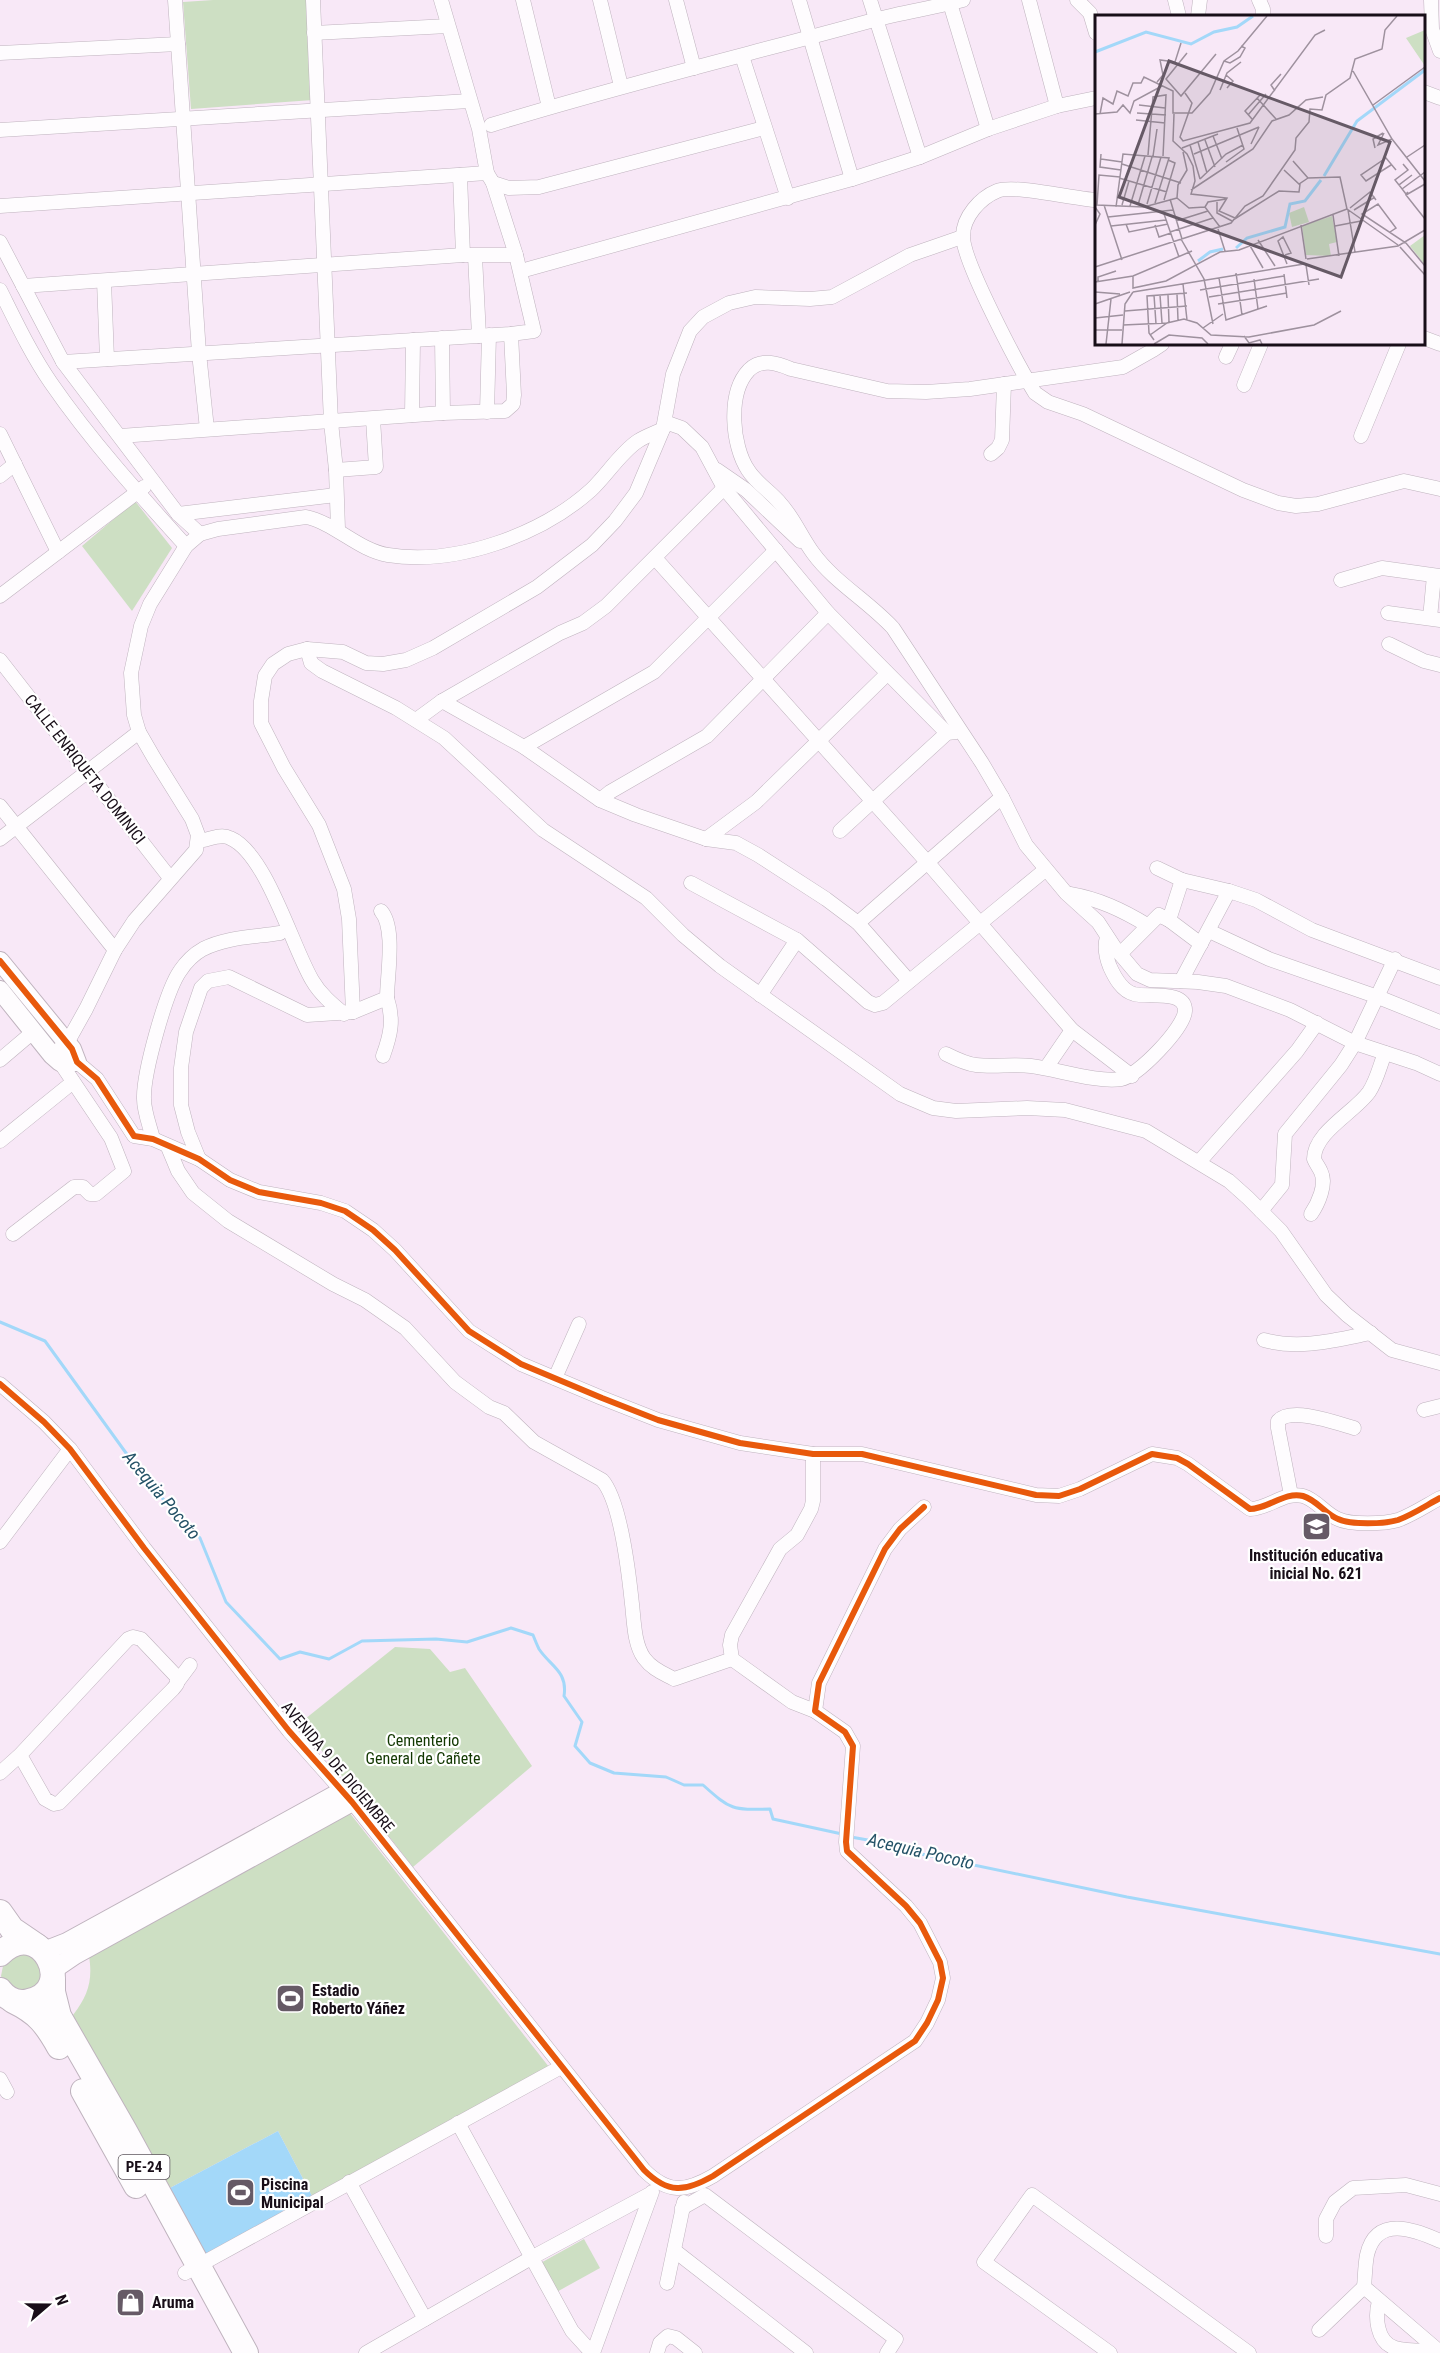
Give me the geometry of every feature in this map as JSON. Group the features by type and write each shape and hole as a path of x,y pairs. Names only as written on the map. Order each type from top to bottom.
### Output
{"highway":[{"path":"0,1912 12,1929 47,1961 48,1990 38,1999 26,2002 7,1996"},
{"path":"0,1954 16,1944 27,1943 47,1961"},
{"name":"PE-24","path":"47,1961 59,2016 125,2131 230,2353"},
{"name":"PE-24","path":"7,1996 37,2015 47,2025 191,2269 246,2353"}],"street":[{"path":"175,0 199,353 207,429"},
{"path":"313,0 327,345 338,529"},
{"path":"63,362 534,331 516,255 490,178 479,129 441,0"},
{"path":"523,0 549,107"},
{"path":"600,0 621,86"},
{"path":"676,0 694,68"},
{"path":"799,0 852,179"},
{"path":"870,0 920,158"},
{"path":"1029,0 1057,106"},
{"path":"1077,0 1090,13 1095,30"},
{"path":"1175,0 1179,15"},
{"path":"1198,15 1200,0"},
{"path":"1259,0 1263,15"},
{"path":"1431,0 1432,29 1440,51"},
{"path":"491,125 621,86 954,1 988,129"},
{"path":"314,33 448,26"},
{"path":"0,53 178,44"},
{"path":"742,56 788,198"},
{"path":"1425,92 1440,98"},
{"path":"528,269 852,179 920,158 988,129 1057,106 1095,98"},
{"path":"0,130 469,101"},
{"path":"0,206 460,175 490,178 509,188 539,187 764,128"},
{"path":"460,175 469,255 484,336 488,412"},
{"path":"1095,200 1065,198 1012,188 998,191 981,201 967,219 962,237 970,265 1035,393 1048,402 1083,414 1243,490 1278,502 1296,506 1318,504 1404,481 1440,489"},
{"path":"348,1013 349,919 344,889 319,825 284,768 261,723 261,700 265,676 273,664 288,654 307,649 343,652 366,663 382,664 406,660 433,648 537,587 592,545 615,521 636,493 664,426 673,374 690,331 702,317 729,303 755,297 810,299 832,297 910,255 962,237"},
{"path":"0,242 3,258 22,286 63,362 178,514 200,534"},
{"path":"22,286 469,255 516,255"},
{"path":"104,280 107,359"},
{"path":"0,290 27,344 50,382 138,493 186,546"},
{"path":"120,436 412,415 505,411 513,404 511,334"},
{"path":"442,338 443,413"},
{"path":"1425,338 1440,344"},
{"path":"412,415 413,340"},
{"path":"813,553 781,503 748,471 738,445 735,427 737,392 743,377 757,364 768,362 855,385 903,392 970,389 1123,367 1161,345"},
{"path":"1226,357 1232,345"},
{"path":"1244,385 1261,345"},
{"path":"1361,436 1399,345"},
{"path":"991,454 1002,440 1004,384"},
{"path":"336,470 376,467 373,419"},
{"path":"13,1234 74,1187 83,1187 91,1194 96,1194 124,1171 111,1138 73,1082 63,1059 67,1042 115,950 134,921 196,850 199,841 192,819 139,732 130,689 130,673 150,604 186,546 200,534 218,529 306,517 338,529 354,540 387,555 443,555 485,548 559,516 591,490 637,441 664,426 682,429 702,447 724,488 828,614 947,733"},
{"path":"0,434 58,552"},
{"path":"0,476 15,464"},
{"path":"715,469 746,490 848,589 879,612 893,628 1002,797 1026,845 1066,893 1098,922 1137,975 1150,980 1226,986 1290,1010 1355,1043 1440,1074"},
{"path":"0,596 138,493 152,480"},
{"path":"416,720 442,701 560,633 583,623 606,606 724,488"},
{"path":"178,514 336,495"},
{"path":"524,747 654,672 776,550"},
{"path":"655,558 928,863 1072,1030 1132,1076"},
{"path":"1341,580 1382,568 1437,576 1435,619 1388,613"},
{"path":"600,800 706,736 828,614"},
{"path":"1389,644 1424,661 1440,665"},
{"path":"307,649 311,663 322,671 416,720 444,738 543,830 646,898 683,935 720,966 900,1094 933,1108 956,1111 1027,1108 1065,1110 1146,1131 1229,1181 1281,1231 1326,1295 1347,1315 1392,1350 1440,1363"},
{"name":"CALLE ENRIQUETA DOMINICI","path":"0,660 171,878"},
{"path":"706,839 756,802 887,674"},
{"path":"442,701 524,747 600,800 706,839 736,843 826,899 858,923 909,981"},
{"path":"840,831 947,733 961,731"},
{"path":"0,839 139,732"},
{"path":"858,923 1002,797"},
{"path":"0,806 115,950"},
{"path":"199,841 223,836 231,838 250,854 274,895 313,982 323,996 348,1013"},
{"path":"1157,868 1182,880 1256,900 1312,930 1395,959 1440,978"},
{"path":"691,883 797,940 868,1002 875,1005 883,1004 1045,870"},
{"path":"1169,920 1182,880"},
{"path":"1181,981 1229,891"},
{"path":"1066,893 1093,898 1123,910 1148,925"},
{"path":"381,911 387,921 389,934 387,998 393,1015 383,1056"},
{"path":"1121,953 1160,915 1202,944"},
{"path":"1209,931 1269,959 1378,997 1440,1022"},
{"path":"151,1139 144,1100 145,1082 167,995 179,972 188,960 204,949 229,940 280,933"},
{"path":"946,1054 975,1065 1046,1068 1113,1080 1132,1076 1180,1024 1185,1012 1184,1006 1180,1000 1172,996 1134,994 1120,985 1108,961 1104,945 1107,937"},
{"path":"760,995 797,940"},
{"path":"1261,1211 1282,1185 1286,1134 1341,1065 1355,1043 1395,959"},
{"path":"0,961 67,1042"},
{"path":"199,1159 188,1132 182,1105 181,1068 186,1032 201,988 208,981 229,977 307,1015 348,1013 387,998"},
{"path":"0,990 33,1032 63,1059 97,1079 134,1136 151,1139 199,1159 230,1180 259,1192 321,1203 345,1211 373,1230 395,1250 469,1331 494,1349 521,1364 658,1420 740,1443 813,1454 862,1454 1036,1495 1059,1496 1080,1489 1155,1454 1177,1458 1188,1464 1250,1509 1257,1509 1291,1496 1304,1496 1315,1502 1327,1514 1348,1523 1398,1520 1440,1498"},
{"path":"1199,1162 1297,1051 1317,1023"},
{"path":"1046,1068 1072,1030"},
{"path":"0,1060 33,1032"},
{"path":"1311,1214 1319,1199 1323,1179 1314,1159 1317,1147 1341,1118 1368,1094 1385,1053"},
{"path":"0,1141 73,1082"},
{"path":"168,1147 178,1171 193,1192 228,1221 365,1300 397,1322 455,1382 489,1407 504,1413 534,1442 602,1480 609,1488 618,1518 630,1587 634,1630 643,1657 656,1670 674,1679 732,1659"},
{"path":"555,1378 579,1324"},
{"path":"1264,1340 1280,1344 1304,1344 1371,1333"},
{"name":"AVENIDA 9 DE DICIEMBRE","path":"0,1384 44,1422 70,1449 151,1557 289,1731 347,1797 644,2170 654,2189"},
{"path":"1424,1410 1440,1406"},
{"path":"1291,1496 1278,1421 1286,1415 1316,1417 1354,1428"},
{"path":"0,1542 70,1449"},
{"path":"366,2353 654,2189 688,2188 713,2176 915,2041 927,2023 938,2000 943,1978 940,1962 920,1923 906,1906 849,1853 846,1842 854,1746 845,1732 815,1711 792,1702 732,1659 730,1645 732,1635 780,1549 797,1535 811,1509 813,1454"},
{"path":"815,1711 819,1683 885,1549 900,1529 924,1508"},
{"path":"0,1773 20,1755 128,1639 133,1637 141,1639 176,1674 178,1680"},
{"path":"20,1755 45,1798 54,1804 59,1803 173,1689 190,1665"},
{"path":"47,1961 75,1955 347,1797"},
{"path":"191,2269 561,2067"},
{"path":"0,2079 8,2092"},
{"path":"458,2123 572,2331 593,2353 654,2189"},
{"path":"349,2182 425,2319"},
{"path":"1326,2236 1326,2219 1335,2202 1353,2188 1406,2185 1440,2194"},
{"path":"667,2283 688,2188"},
{"path":"1110,2353 984,2262 1032,2194 1249,2353"},
{"path":"682,2208 705,2195 896,2339 887,2353"},
{"path":"1319,2330 1364,2287 1368,2252 1376,2235 1395,2227 1440,2241"},
{"path":"675,2251 806,2353"},
{"path":"1364,2287 1439,2351"},
{"path":"1379,2301 1375,2314 1378,2328 1385,2342 1394,2348 1439,2351"},
{"path":"657,2353 660,2343 668,2336 676,2338 695,2353"}],"green space":[{"path":"306,0 313,100 191,109 183,2"},
{"path":"135,501 172,548 132,611 82,546"},
{"name":"Cementerio General de Cañete","path":"395,1647 430,1649 450,1672 465,1668 532,1766 413,1867 300,1723"},
{"name":"Estadio Roberto Yáñez","path":"349,1812 549,2067 312,2196 278,2131 168,2189 73,2015 82,2001 90,1980 89,1956"},
{"path":"31,1951 47,1975 28,1995 4,1984 1,1976 4,1961"},
{"path":"584,2239 600,2268 553,2294 537,2265"}],"water":[{"name":"Piscina Municipal","path":"278,2131 312,2196 204,2255 168,2189"}],"waterway":[{"name":"Acequia Pocoto","path":"0,1322 45,1341 147,1482 200,1538 226,1602 280,1659 300,1652 329,1659 362,1641 436,1639 467,1642 511,1628 533,1635 543,1655 561,1675 565,1688 564,1696 582,1722 575,1746 590,1763 614,1773 666,1777 684,1785 703,1785 733,1807 770,1809 773,1819 842,1834"},
{"name":"Acequia Pocoto","path":"851,1837 890,1844 897,1849 1127,1897 1440,1954"}],"cycle path":[{"path":"0,961 72,1049 77,1062 97,1079 134,1136 153,1139 199,1159 230,1180 259,1192 321,1203 345,1211 373,1230 395,1250 469,1331 521,1364 658,1420 740,1443 813,1454 862,1454 1036,1495 1059,1496 1080,1489 1152,1454 1177,1458 1188,1464 1250,1509 1296,1495 1308,1498 1333,1517 1343,1521 1376,1523 1398,1520 1440,1498"},
{"path":"0,1384 44,1422 70,1449 144,1548 289,1731 352,1802 644,2170 669,2187 694,2185 713,2176 915,2041 938,2000 943,1978 940,1962 920,1923 906,1906 847,1851 853,1746 845,1732 815,1711 819,1683 885,1549 900,1529 924,1507"}],"place":[{"name":"Institución educativa inicial No. 621","path":"1316,1527"},
{"name":"Estadio Roberto Yáñez","path":"291,1999"},
{"name":"Piscina Municipal","path":"240,2193"},
{"name":"Aruma","path":"131,2302"}]}
